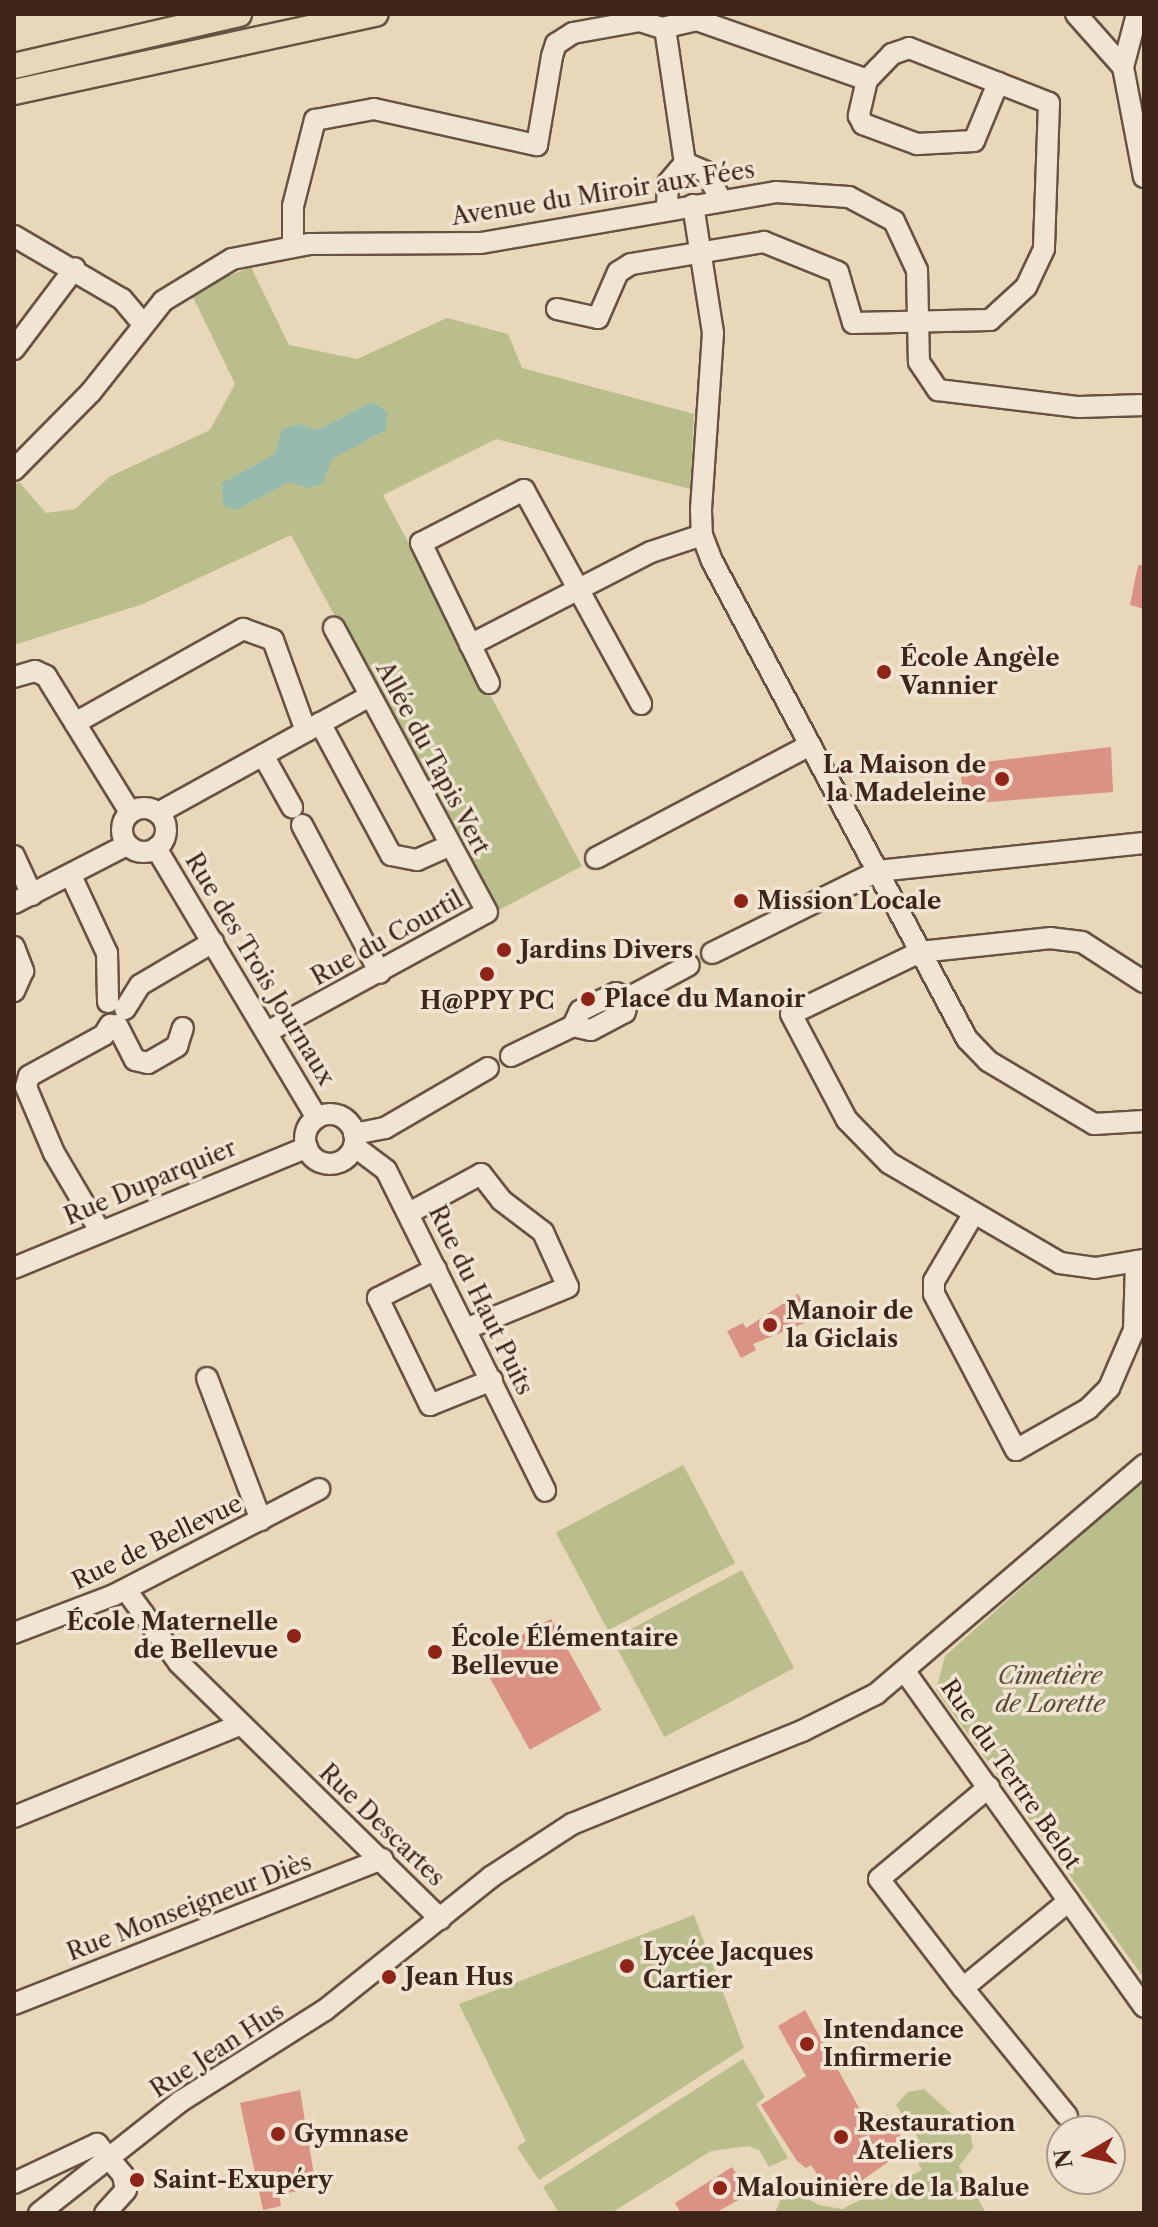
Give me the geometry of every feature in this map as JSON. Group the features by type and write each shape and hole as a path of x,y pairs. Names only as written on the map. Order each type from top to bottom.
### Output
{"main road":[{"path":"14,66 239,14"},
{"path":"14,92 376,14"}],"street":[{"path":"1076,14 1123,67"},
{"path":"1137,14 1123,67 1144,177"},
{"path":"293,246 293,206 315,120 374,109 537,145 552,56 562,38 640,21 665,28 697,20 867,80"},
{"path":"665,28 685,163 668,183 667,209"},
{"path":"557,309 598,318 618,272 764,242 779,245 838,272 853,323 990,320 1026,287 1044,249 1049,103 909,48 892,54 867,80 859,116 863,124 917,144 974,141 998,83"},
{"path":"685,163 706,172 721,200"},
{"name":"Avenue du Miroir aux Fées","path":"14,470 83,401 142,323 182,285 210,268 293,246 469,244 721,200 809,191 875,207 894,221 913,255 919,362 938,390 1079,407 1144,405"},
{"path":"693,205 713,333 702,535 967,1039 988,1061 1094,1124 1144,1121"},
{"path":"14,236 75,268 122,299 142,323"},
{"path":"14,349 75,268"},
{"path":"489,683 419,551 427,534 524,490 582,590 641,704"},
{"path":"470,645 651,552 702,535"},
{"name":"Allée du Tapis Vert","path":"334,628 487,912"},
{"path":"75,723 243,629 273,640 313,727 391,855 417,860 450,845"},
{"path":"14,677 35,671 46,676 130,812"},
{"path":"130,812 158,813 370,696"},
{"path":"596,858 810,745"},
{"path":"263,755 380,973"},
{"path":"130,812 121,834 127,845 146,852 156,848 165,838 158,813"},
{"path":"712,953 878,871 1144,843"},
{"path":"14,856 23,899 72,878 127,845"},
{"name":"Rue des Trois Journaux","path":"156,848 269,1031 317,1118"},
{"path":"72,878 107,953 115,1015 135,1060 148,1063 177,1046 183,1028"},
{"name":"Rue du Courtil","path":"269,1031 487,912"},
{"path":"974,1213 934,1281 934,1294 1016,1450 1088,1409 1109,1388 1134,1330 1140,1261 1095,1268 1060,1263 864,1143 791,1014 920,952 1069,938 1144,982"},
{"path":"100,1231 54,1153 26,1087 29,1076 104,1035 115,1015 140,985 213,942"},
{"path":"14,947 23,971 14,991"},
{"path":"511,1056 573,1026 580,1011 616,993 628,998 689,965"},
{"path":"354,1140 340,1116 317,1118 307,1130 307,1147 331,1164 354,1140 385,1128 488,1068"},
{"name":"Rue du Haut Puits","path":"354,1140 386,1170 468,1328 545,1491"},
{"name":"Rue Duparquier","path":"14,1268 307,1147"},
{"path":"409,1213 481,1174 501,1200 543,1232 568,1287 468,1328"},
{"path":"436,1269 378,1298 430,1405 492,1380"},
{"path":"207,1378 261,1520"},
{"name":"Rue du Tertre Belot","path":"1144,1465 906,1673 1144,2007"},
{"name":"Rue de Bellevue","path":"14,1633 126,1590 319,1489"},
{"name":"Rue Descartes","path":"126,1590 155,1635 240,1725 382,1859 440,1919 572,1824 856,1707 906,1673"},
{"path":"14,1817 240,1725"},
{"path":"989,1787 879,1879 1066,2115"},
{"name":"Rue Monseigneur Diès","path":"14,2004 382,1859"},
{"path":"963,1988 1069,1901"},
{"name":"Rue Jean Hus","path":"39,2213 181,2101 325,2010 440,1919"},
{"path":"14,2183 97,2144 111,2157 126,2190 105,2213"}],"green space":[{"path":"251,267 289,345 357,359 447,318 508,334 522,368 694,414 690,489 496,439 383,495 582,866 495,912 291,535 143,604 14,645 14,486 19,482 46,513 75,509 109,477 210,430 235,384 193,297 208,284"},
{"path":"683,1465 735,1563 608,1631 556,1533"},
{"name":"Cimetière de Lorette","path":"1144,1479 1144,1978 936,1690 945,1656"},
{"path":"742,1570 794,1668 664,1737 612,1639"},
{"path":"694,1915 744,2048 539,2180 517,2147 526,2141 459,2004"},
{"path":"743,2059 765,2097 756,2104 788,2158 769,2167 759,2150 748,2146 711,2151 611,2213 559,2213 543,2187"},
{"path":"924,2089 970,2131 973,2148 959,2166 986,2213 775,2213 786,2187 819,2205 842,2209 922,2170 911,2150 920,2141 896,2105 908,2092"}],"water":[{"path":"372,402 388,412 386,430 333,458 322,484 307,488 289,482 236,510 223,505 222,483 275,454 282,430 298,424 318,430"}],"building":[{"path":"1138,565 1144,565 1144,609 1130,605"},
{"path":"1111,747 1113,792 976,803 975,793 963,794 960,765"},
{"name":"Manoir de la Giclais","path":"798,1294 812,1320 753,1344 756,1350 741,1358 727,1331 743,1323 746,1328"},
{"path":"551,1619 601,1710 530,1750 479,1659"},
{"name":"Restauration Ateliers","path":"805,2010 869,2126 887,2114 908,2148 834,2200 811,2165 806,2168 797,2161 761,2105 806,2076 778,2026"},
{"name":"Gymnase","path":"300,2090 316,2187 279,2195 281,2206 263,2210 240,2103"},
{"name":"Malouinière de la Balue","path":"732,2167 749,2194 715,2213 681,2213 675,2203"}],"place":[{"name":"École Angèle Vannier","path":"884,672"},
{"name":"La Maison de la Madeleine","path":"1002,779"},
{"name":"Mission Locale","path":"741,901"},
{"name":"Jardins Divers","path":"504,950"},
{"name":"H@PPY PC","path":"487,974"},
{"name":"Place du Manoir","path":"588,999"},
{"name":"Manoir de la Giclais","path":"770,1325"},
{"name":"École Maternelle de Bellevue","path":"294,1636"},
{"name":"École Élémentaire Bellevue","path":"435,1652"},
{"name":"Lycée Jacques Cartier","path":"627,1966"},
{"name":"Jean Hus","path":"389,1977"},
{"name":"Intendance Infirmerie","path":"807,2044"},
{"name":"Gymnase","path":"278,2134"},
{"name":"Restauration Ateliers","path":"841,2137"},
{"name":"Saint-Exupéry","path":"137,2180"},
{"name":"Malouinière de la Balue","path":"720,2188"}]}
